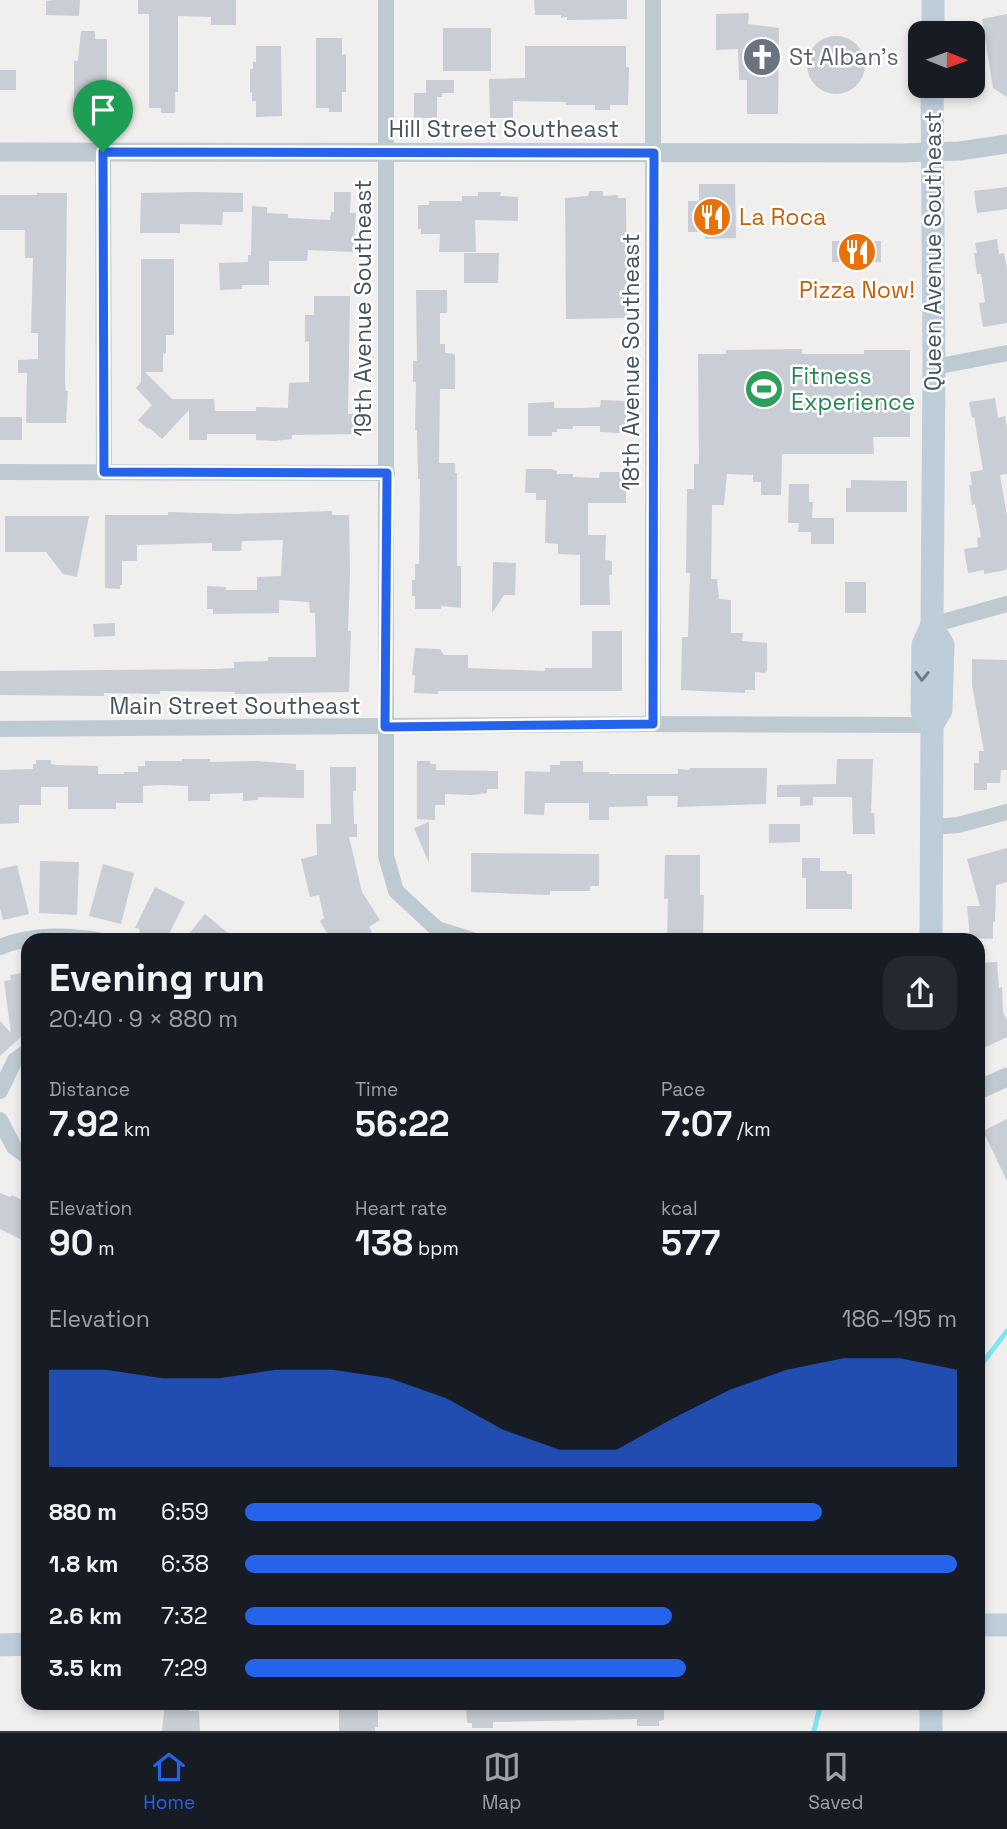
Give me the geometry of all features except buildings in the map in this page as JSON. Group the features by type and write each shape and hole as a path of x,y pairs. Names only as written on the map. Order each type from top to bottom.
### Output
{"main road":[{"path":"933,0 933,21"},
{"name":"Queen Avenue Southeast","path":"931,933 932,725 941,710 943,645 932,625 932,98"},
{"path":"985,1625 1007,1625"},
{"path":"0,1645 21,1644"},
{"path":"931,1710 931,1731"}],"street":[{"name":"19th Avenue Southeast","path":"386,0 386,856 396,891 437,929 450,933"},
{"name":"18th Avenue Southeast","path":"653,0 653,724"},
{"name":"Hill Street Southeast","path":"0,152 932,152 1007,144"},
{"path":"103,152 104,472"},
{"path":"934,367 1007,353"},
{"path":"0,472 387,473"},
{"path":"932,625 1007,604"},
{"name":"Main Street Southeast","path":"0,729 653,724 932,725"},
{"path":"931,827 958,825 1007,811"},
{"path":"0,947 21,940"},
{"path":"1,1084 15,1060 21,1056"},
{"path":"985,1087 1007,1077"},
{"path":"0,1120 14,1147 21,1152"}],"waterway":[{"path":"985,1360 1007,1331"},
{"path":"814,1731 819,1710"}],"place":[{"name":"St Alban's","path":"762,57"},
{"name":"La Roca","path":"712,217"},
{"name":"Pizza Now!","path":"857,252"},
{"name":"Fitness Experience","path":"764,389"}],"route":[{"path":"103,152 654,153 653,724 385,727 387,473 104,472 103,152"}]}
